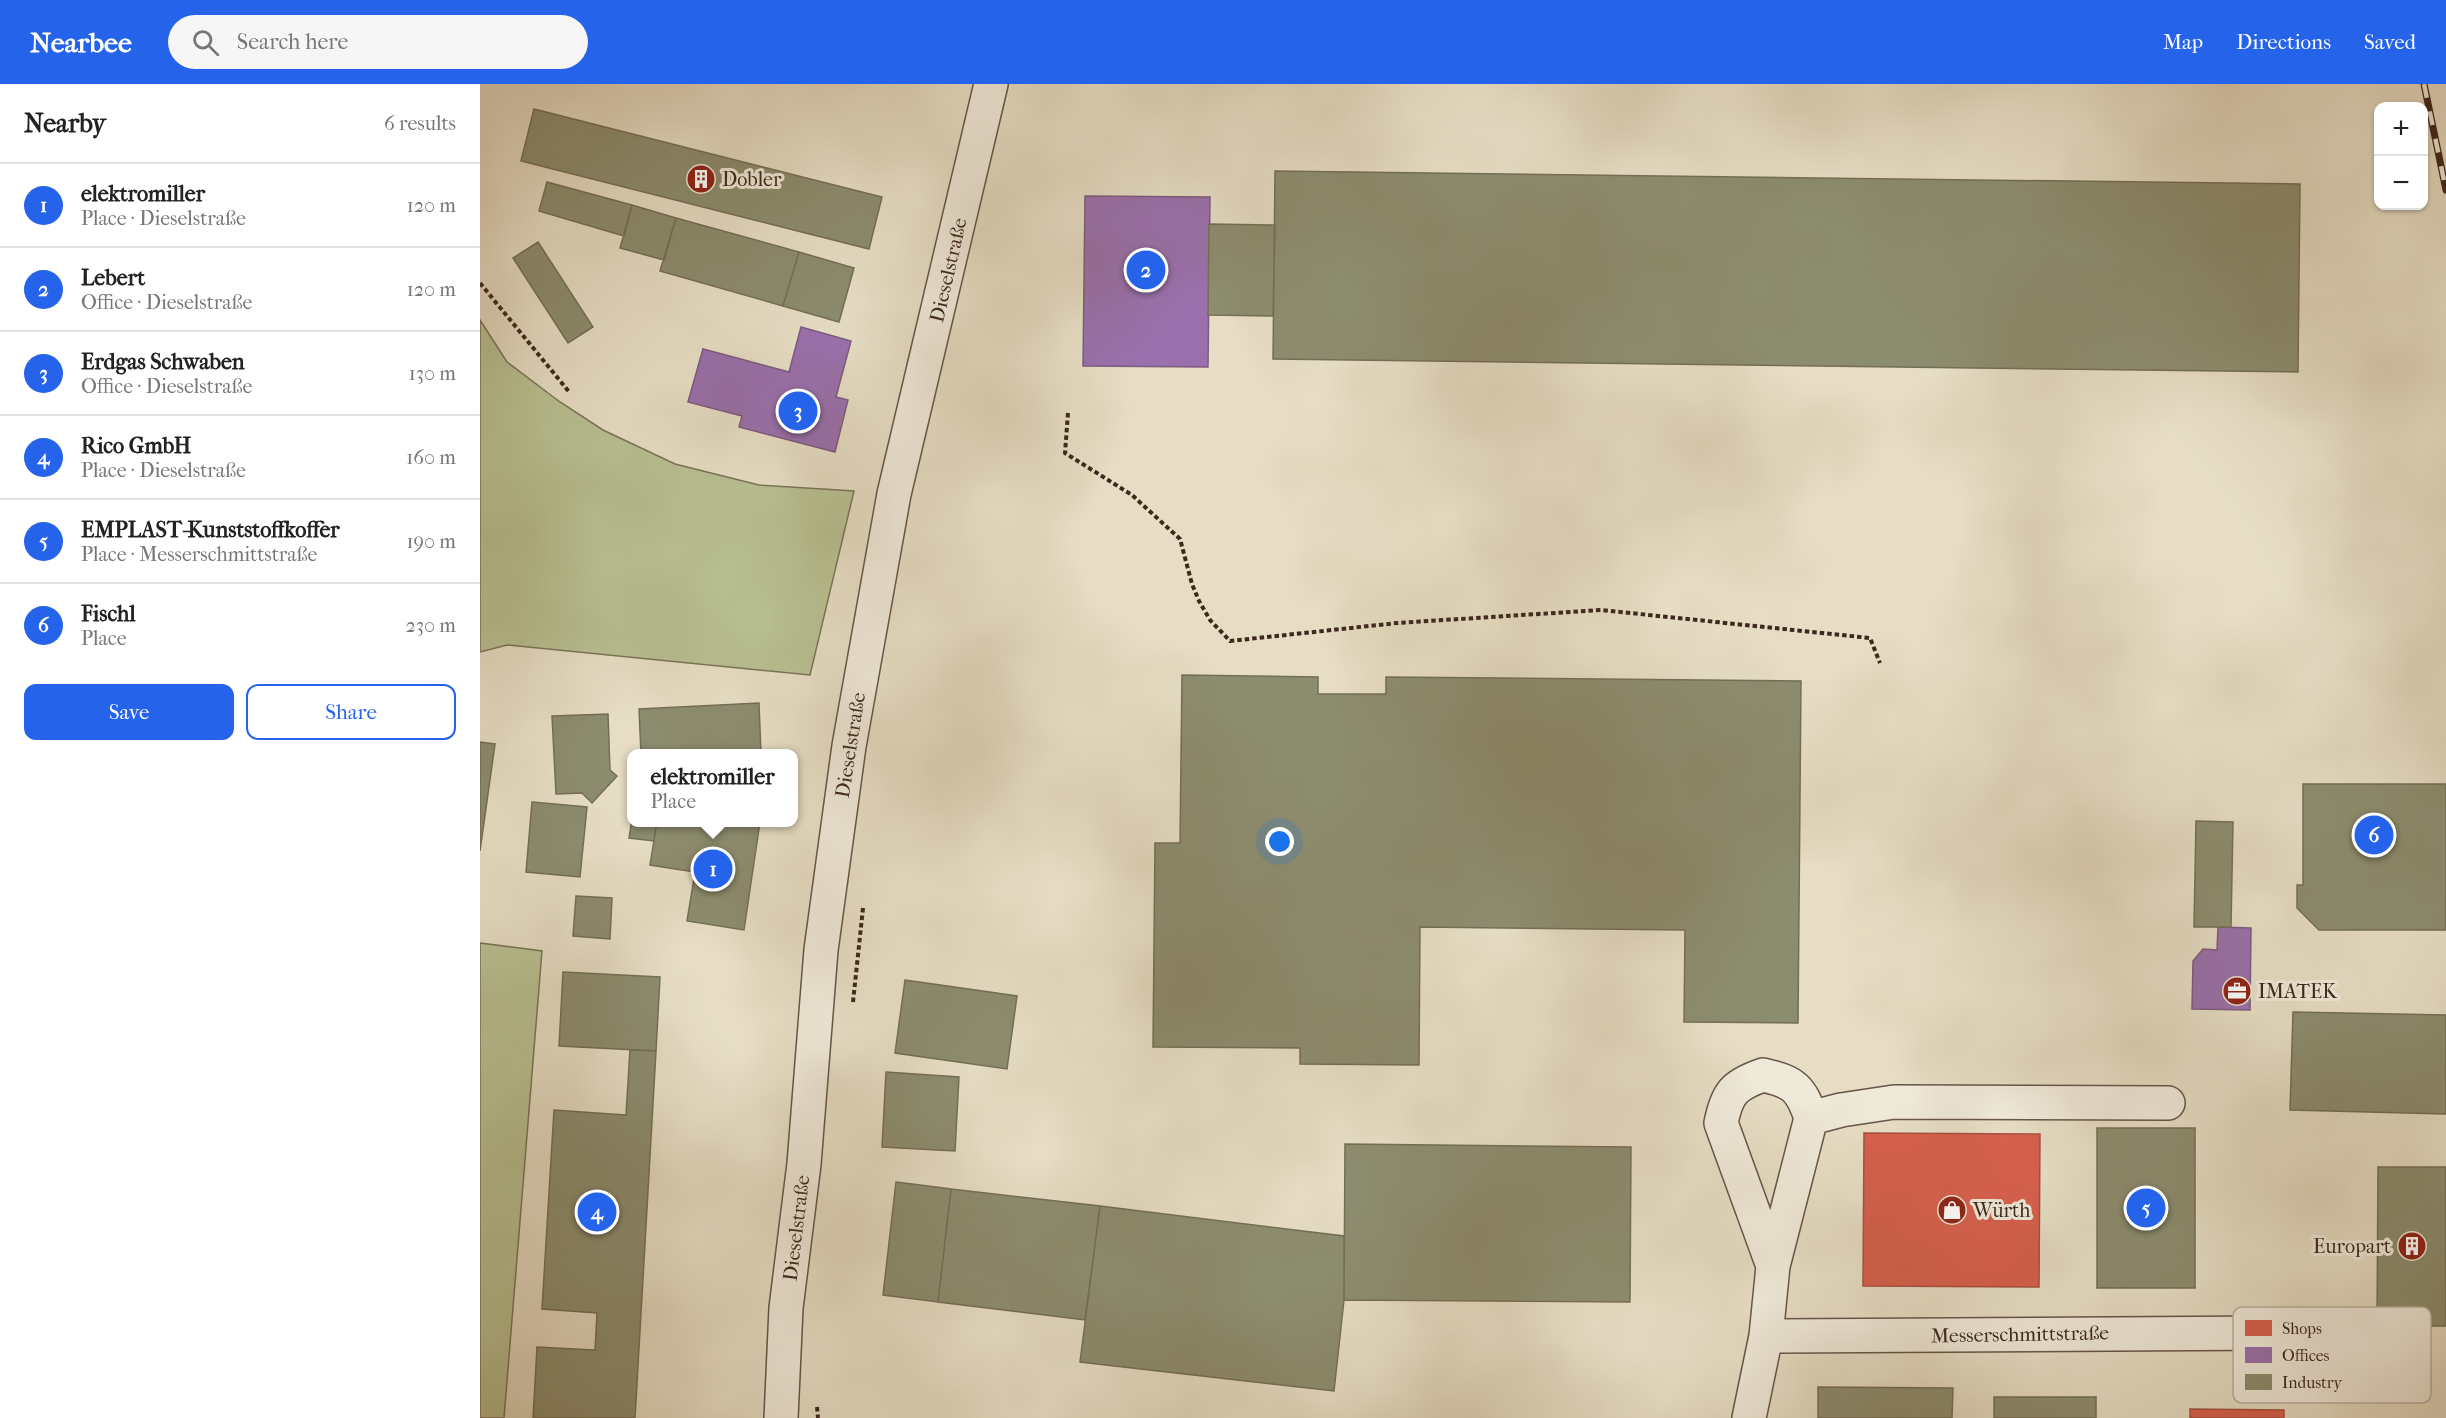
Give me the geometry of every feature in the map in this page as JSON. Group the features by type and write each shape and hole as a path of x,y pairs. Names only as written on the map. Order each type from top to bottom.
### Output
{"street":[{"name":"Dieselstraße","path":"782,1418 786,1308 804,1164 821,950 849,746 894,494 991,84"},
{"path":"1749,1418 1766,1336 1773,1266 1811,1118 1804,1095 1786,1080 1763,1076 1741,1083 1726,1101 1721,1124 1773,1266"},
{"path":"1811,1118 1841,1110 1894,1102 2168,1104"},
{"name":"Messerschmittstraße","path":"1766,1336 2233,1333"}],"path":[{"path":"480,283 570,393"},
{"path":"1068,413 1065,453 1132,495 1180,538 1192,584 1199,600 1210,620 1230,642 1397,623 1600,610 1870,638 1880,663"},
{"path":"852,1006 863,903"},
{"path":"817,1397 818,1418"}],"green space":[{"path":"480,320 507,362 560,402 603,430 675,464 759,485 854,491 810,675 507,645 480,652"},
{"path":"480,943 542,951 504,1418 480,1418"}],"building: Shops":[{"path":"1864,1133 2040,1134 2039,1287 1863,1286"},
{"path":"2190,1409 2284,1410 2284,1418 2190,1418"}],"building: Offices":[{"path":"1085,196 1210,197 1208,367 1083,366"},
{"path":"801,327 851,341 836,397 848,400 835,452 739,427 742,416 688,402 703,349 789,372"},
{"path":"2218,927 2251,928 2250,1010 2192,1009 2193,961 2203,949 2217,950"}],"building: Industry":[{"name":"Dobler","path":"534,109 882,197 869,249 521,161"},
{"path":"1275,171 2300,184 2298,372 1273,359"},
{"path":"547,182 632,205 624,236 539,211"},
{"path":"632,205 676,218 664,260 620,248"},
{"path":"676,218 799,252 783,306 660,271"},
{"path":"1209,224 1275,225 1273,316 1208,315"},
{"path":"538,242 593,327 568,343 513,258"},
{"path":"799,252 854,268 839,322 783,306"},
{"path":"1182,675 1318,677 1318,694 1386,694 1386,677 1801,681 1798,1023 1684,1022 1685,930 1420,927 1419,1065 1300,1064 1300,1048 1153,1047 1155,843 1180,843"},
{"path":"759,703 761,749 641,749 639,709"},
{"path":"608,714 610,770 617,776 592,803 582,793 556,794 552,716"},
{"path":"480,742 495,744 480,851"},
{"path":"2303,784 2446,784 2446,930 2319,930 2297,908 2297,885 2303,885"},
{"path":"532,802 587,807 580,877 526,872"},
{"path":"2196,821 2233,822 2231,927 2194,927"},
{"path":"631,827 656,827 654,841 629,838"},
{"path":"656,827 759,827 744,930 687,921 695,872 650,865"},
{"path":"576,896 612,898 610,939 573,936"},
{"path":"563,972 660,977 656,1051 559,1046"},
{"path":"905,980 1017,996 1007,1069 895,1053"},
{"path":"2293,1012 2446,1015 2446,1114 2290,1110"},
{"path":"630,1050 656,1051 635,1418 533,1418 537,1347 595,1350 597,1313 542,1309 554,1110 626,1115"},
{"path":"886,1072 959,1077 955,1151 882,1147"},
{"path":"2097,1128 2195,1128 2195,1288 2097,1288"},
{"path":"1345,1144 1631,1147 1630,1302 1344,1300"},
{"name":"Europart","path":"2378,1167 2446,1167 2446,1326 2431,1326 2431,1307 2377,1307"},
{"path":"896,1182 951,1189 938,1302 883,1295"},
{"path":"951,1189 1100,1206 1085,1320 938,1302"},
{"path":"1100,1206 1344,1236 1344,1300 1334,1391 1080,1362"},
{"path":"1818,1387 1953,1388 1952,1418 1818,1418"},
{"path":"1994,1397 2096,1397 2096,1418 1994,1418"}],"railway":[{"path":"2424,84 2446,190"}],"place":[{"name":"Dobler","path":"701,179"},
{"name":"Lebert","path":"1146,270"},
{"name":"Erdgas Schwaben","path":"798,411"},
{"name":"Fischl","path":"2374,835"},
{"name":"elektromiller","path":"713,869"},
{"name":"IMATEK","path":"2237,991"},
{"name":"EMPLAST-Kunststoffkoffer","path":"2146,1208"},
{"name":"Würth","path":"1952,1210"},
{"name":"Rico GmbH","path":"597,1212"},
{"name":"Europart","path":"2412,1246"}]}
